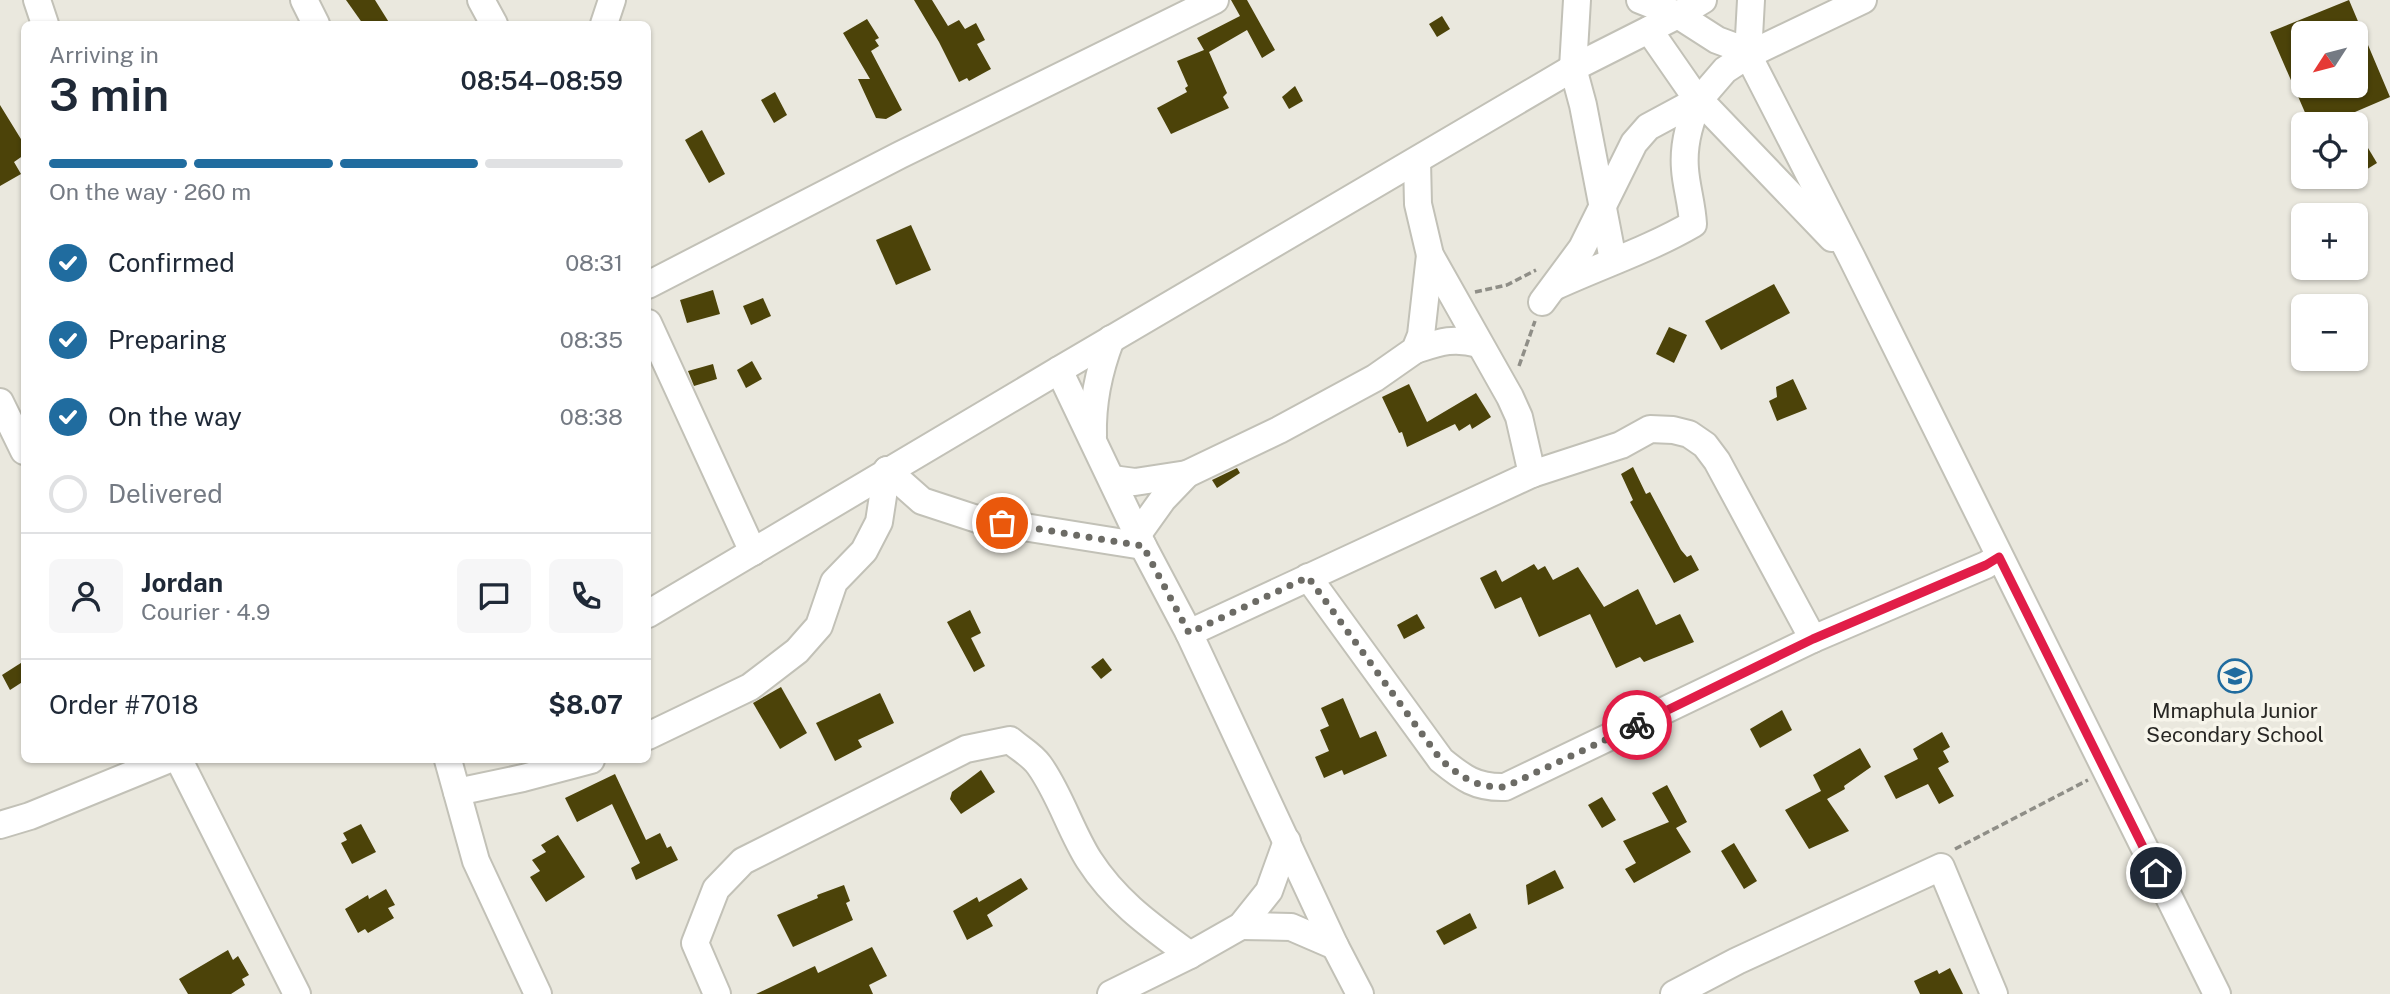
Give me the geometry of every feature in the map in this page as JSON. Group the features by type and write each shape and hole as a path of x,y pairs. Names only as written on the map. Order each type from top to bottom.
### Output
{"street":[{"path":"37,0 45,21"},
{"path":"47,21 52,0"},
{"path":"304,0 314,21"},
{"path":"481,0 492,21"},
{"path":"605,21 612,0"},
{"path":"651,283 912,149 1215,0"},
{"path":"1577,0 1573,68 1583,105 1613,260"},
{"path":"1640,0 1678,15 1717,40 1748,55 1852,258 2217,994"},
{"path":"651,612 887,470 1573,68 1703,0"},
{"path":"1748,55 1751,0"},
{"path":"1547,285 1582,248 1622,165 1648,127 1700,99 1725,70 1748,55 1863,0"},
{"path":"1649,30 1692,92 1852,258"},
{"path":"1547,285 1663,241 1693,223 1685,170 1686,142 1700,99"},
{"path":"1417,161 1418,204 1430,256 1519,416 1532,474"},
{"path":"1415,350 1422,335 1430,256"},
{"path":"651,330 753,552"},
{"path":"1093,441 1092,417 1097,384 1111,339"},
{"path":"1112,479 1135,482 1187,474 1279,430 1375,378 1415,350 1462,339 1479,344"},
{"path":"1059,370 1189,633 1360,994"},
{"path":"0,402 21,445"},
{"path":"1189,633 1532,474 1621,445 1650,429 1689,434 1705,445 1717,461 1813,639"},
{"path":"887,470 922,501 980,520 1141,540"},
{"path":"651,735 750,687 797,651 819,626 834,582 864,551 879,522 887,470"},
{"path":"1141,540 1163,499 1187,474"},
{"path":"1308,577 1441,760 1457,773 1484,788 1505,787 1813,639 1999,557"},
{"path":"717,994 695,943 716,889 743,862 966,749 1010,740 1037,763 1060,801 1088,859 1108,886 1130,910 1191,955"},
{"path":"0,825 30,816 160,763"},
{"path":"181,763 297,994"},
{"path":"449,763 476,861 538,994"},
{"path":"457,792 579,763"},
{"path":"1111,994 1191,955 1241,926 1269,891 1287,841"},
{"path":"1674,994 1737,961 1941,867 1994,994"},
{"path":"1241,926 1291,927 1335,946"}],"path":[{"path":"1455,303 1480,289 1507,285 1547,285 1523,348 1510,397"},
{"path":"1941,867 1951,850 2106,771"}],"building":[{"path":"346,0 375,0 388,21 361,21"},
{"path":"914,0 932,0 948,26 959,20 965,29 976,23 985,40 977,44 991,69 969,81 967,78 959,82"},
{"path":"1231,0 1247,0 1275,50 1262,58 1247,30 1209,52 1227,93 1223,97 1229,108 1171,134 1157,108 1187,92 1185,88 1188,86 1177,61 1204,50 1197,38 1240,16"},
{"path":"2349,0 2358,21 2297,21"},
{"path":"1442,16 1450,29 1437,37 1429,24"},
{"path":"867,19 879,38 875,40 879,46 871,51 902,110 886,119 876,118 858,79 870,79 843,33"},
{"path":"2291,23 2291,80 2270,32"},
{"path":"2368,45 2390,97 2355,112 2305,112 2299,98 2368,98"},
{"path":"1295,86 1303,101 1289,109 1282,97"},
{"path":"775,92 787,115 774,123 761,100"},
{"path":"0,105 21,139 21,157 14,162 21,174 0,186"},
{"path":"702,130 725,174 709,183 685,140"},
{"path":"2368,148 2377,163 2368,169"},
{"path":"911,225 931,270 896,285 876,240"},
{"path":"1774,284 1790,313 1721,350 1705,321"},
{"path":"713,290 720,314 687,323 680,300"},
{"path":"763,298 771,316 751,325 743,306"},
{"path":"1669,327 1687,335 1674,363 1656,354"},
{"path":"752,361 762,379 746,388 737,370"},
{"path":"713,364 717,379 694,386 688,371"},
{"path":"1793,379 1807,409 1777,421 1769,401 1777,397 1776,387"},
{"path":"1409,384 1427,422 1476,393 1491,417 1472,429 1470,424 1459,431 1455,424 1407,447 1402,432 1399,433 1382,397"},
{"path":"1633,467 1646,494 1650,492 1681,550 1687,557 1691,555 1699,570 1674,583 1630,502 1633,500 1621,474"},
{"path":"1237,468 1240,473 1217,488 1212,480"},
{"path":"1534,564 1538,570 1545,566 1553,580 1578,567 1604,607 1638,589 1656,625 1680,614 1694,642 1644,662 1640,657 1616,668 1590,614 1539,637 1521,597 1495,609 1480,578 1496,570 1502,582"},
{"path":"970,610 981,633 971,638 985,666 974,672 947,622"},
{"path":"1417,614 1425,628 1404,639 1397,625"},
{"path":"1103,658 1112,670 1101,679 1091,667"},
{"path":"21,663 21,683 10,690 2,675"},
{"path":"781,687 807,733 780,749 753,703"},
{"path":"880,693 894,723 858,740 862,747 835,761 816,723"},
{"path":"1343,698 1360,738 1376,731 1387,756 1344,775 1342,770 1324,778 1315,757 1329,751 1320,730 1329,726 1321,708"},
{"path":"1782,710 1792,730 1760,748 1750,729"},
{"path":"1942,732 1950,747 1943,751 1949,762 1938,768 1954,796 1939,804 1928,784 1896,799 1884,776 1918,759 1913,749"},
{"path":"1860,748 1871,767 1844,786 1845,789 1827,799 1849,831 1809,849 1785,810 1821,791 1813,775"},
{"path":"981,770 995,792 961,814 950,799 952,792"},
{"path":"615,774 646,840 660,833 667,848 671,846 678,860 636,880 631,868 640,863 612,804 577,822 565,798"},
{"path":"1667,785 1687,822 1676,828 1691,852 1634,883 1625,869 1636,863 1623,841 1669,822 1652,793"},
{"path":"1602,797 1616,820 1602,828 1588,805"},
{"path":"361,824 376,852 352,864 341,843 347,840 343,833"},
{"path":"558,835 585,877 546,902 530,877 540,871 532,860 546,852 541,845"},
{"path":"1734,843 1757,881 1744,889 1721,851"},
{"path":"1555,870 1564,888 1528,905 1526,885"},
{"path":"1021,878 1028,889 987,915 993,926 967,940 953,911 977,897 979,902"},
{"path":"844,885 850,901 846,903 853,920 793,947 777,915"},
{"path":"386,889 395,905 388,908 394,918 368,933 365,929 358,933 345,909 368,895 369,899"},
{"path":"1470,913 1477,928 1444,945 1436,931"},
{"path":"872,947 887,976 869,985 873,994 756,994 815,966 818,973"},
{"path":"228,950 233,960 238,956 249,975 242,979 245,985 231,994 188,994 179,979"},
{"path":"1950,968 1963,994 1920,994 1914,981 1937,970 1939,974"}],"way so far":[{"path":"1002,523 1143,546 1189,633 1308,577 1441,760 1457,773 1484,788 1505,787 1637,725"}],"place":[{"name":"Mmaphula Junior Secondary School","path":"2235,676"}],"route":[{"path":"1637,725 1813,639 1999,557 2156,873"}]}
